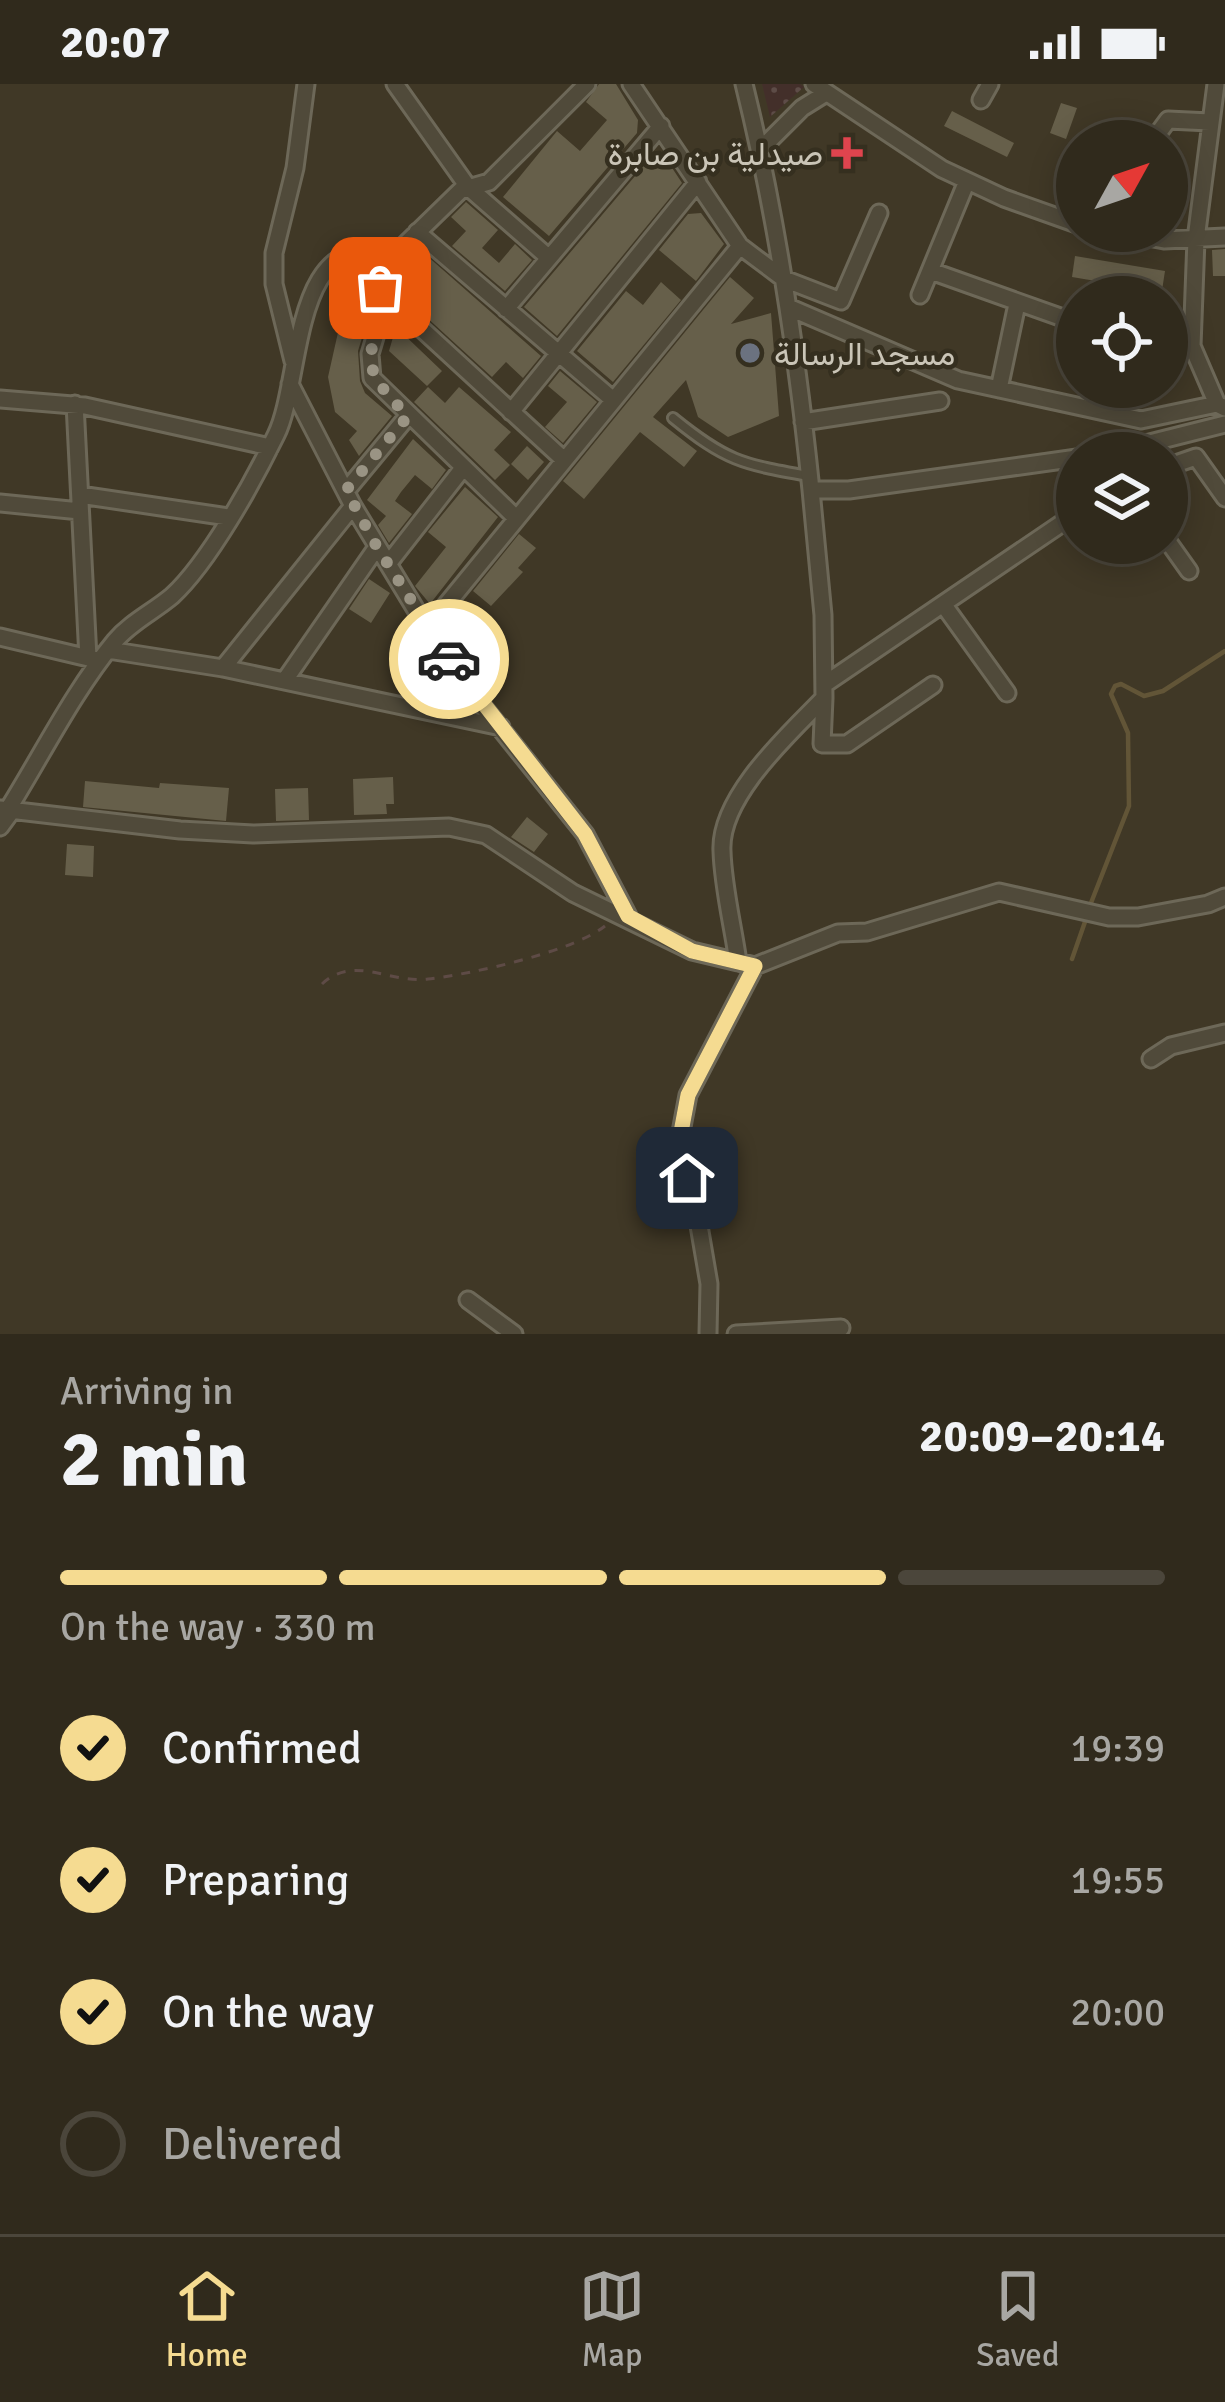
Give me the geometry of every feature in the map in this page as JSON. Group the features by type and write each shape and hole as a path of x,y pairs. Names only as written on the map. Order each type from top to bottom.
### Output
{"street":[{"path":"294,364 274,284 274,253 298,151 306,84"},
{"path":"395,84 469,187 549,258"},
{"path":"563,459 386,297 379,276 417,232 469,187 489,182 587,84"},
{"path":"632,84 740,246 784,279 841,301 879,213"},
{"path":"744,84 784,279 803,422 824,691 822,744 848,744 934,685"},
{"path":"981,100 990,84"},
{"path":"788,307 958,380 1141,419 1221,406 1192,346 1196,239 1216,84"},
{"path":"760,150 820,88 967,181 1056,217"},
{"path":"1188,121 1210,122"},
{"path":"506,309 661,126"},
{"path":"920,295 967,181"},
{"path":"511,412 698,182"},
{"path":"417,232 612,399"},
{"path":"1188,239 1225,238"},
{"path":"442,610 740,246"},
{"path":"392,258 374,251 350,251 328,270 311,296 284,419 270,447 181,586 99,656 4,815 253,834 449,827 486,836 573,892 692,951 747,964 838,933 866,932 999,892 1088,912 1138,917 1225,897"},
{"path":"931,271 1056,316"},
{"path":"386,297 369,366 372,378 516,518"},
{"path":"999,389 1017,304"},
{"path":"1188,346 1192,346"},
{"path":"290,384 377,547 468,688 585,834 624,915"},
{"path":"0,399 75,404 270,447"},
{"path":"803,422 940,401"},
{"path":"75,404 80,503 99,656"},
{"path":"223,668 408,416"},
{"path":"1188,433 1225,424"},
{"path":"1188,459 1196,457 1225,498"},
{"path":"810,483 849,490 1056,461"},
{"path":"388,564 463,469"},
{"path":"0,503 80,503 228,517"},
{"path":"708,1334 709,1284 696,1208 678,1148 688,1095 747,964 721,847 734,806 824,691 1056,527"},
{"path":"285,680 377,547"},
{"path":"1184,564 1189,571"},
{"path":"944,604 1007,693"},
{"path":"0,637 99,656 223,668 500,727"},
{"path":"1151,1059 1171,1046 1225,1033"},
{"path":"468,1300 514,1334"},
{"path":"736,1334 841,1328"}],"lane":[{"path":"673,418 721,455 810,483"}],"path":[{"path":"322,984 334,973 361,968 422,980 495,967 592,936 624,915"}],"shaded area":[{"path":"762,84 800,84 804,87 770,117"}],"building":[{"path":"599,84 616,84 638,120 637,133 549,236 503,197 557,131 580,151 607,120 586,102"},
{"path":"1061,103 1077,108 1073,120 1056,120 1056,135 1050,133"},
{"path":"952,111 1014,143 1007,157 944,126"},
{"path":"663,154 682,183 557,336 524,307 652,156"},
{"path":"466,202 498,230 482,248 499,263 515,244 532,260 505,291 452,246 466,231 451,217"},
{"path":"701,213 724,244 696,281 659,250 688,214"},
{"path":"1225,249 1225,276 1213,276 1212,250"},
{"path":"426,255 541,356 523,378 506,362 492,377 413,305 428,288 411,272"},
{"path":"1075,256 1165,271 1164,276 1072,276"},
{"path":"730,277 754,298 731,324 771,313 779,416 728,437 698,417 686,380 653,417 697,451 684,467 640,432 584,499 563,481"},
{"path":"350,279 373,301 358,351 360,381 365,393 392,416 359,456 349,440 357,431 335,412 328,377"},
{"path":"661,282 681,300 613,382 577,351 626,291 643,305"},
{"path":"396,327 442,371 427,386 389,351"},
{"path":"560,371 597,402 563,443 545,427 567,402 548,386"},
{"path":"428,387 445,403 459,387 511,432 494,450 510,465 495,480 414,402"},
{"path":"413,439 446,470 432,489 415,475 401,492 395,501 412,514 389,543 378,525 386,516 367,500"},
{"path":"527,446 544,462 528,480 511,464"},
{"path":"465,487 498,517 430,604 415,586 446,547 428,532"},
{"path":"519,534 536,548 518,568 523,572 491,606 473,591"},
{"path":"369,579 390,593 371,623 349,609"},
{"path":"455,613 471,625 454,646 442,629"},
{"path":"393,777 394,804 386,804 387,814 354,815 353,779"},
{"path":"85,781 229,788 226,821 83,807"},
{"path":"308,788 309,820 276,821 275,789"},
{"path":"527,817 548,834 534,852 511,837"},
{"path":"67,844 94,846 93,877 65,875"}],"waterway":[{"path":"1089,908 1129,806 1128,733 1111,694 1115,686 1121,684 1144,696 1163,691 1225,651"},
{"path":"1072,959 1086,919"}],"way so far":[{"path":"380,288 386,297 369,366 372,378 408,416 346,490 449,659"}],"place":[{"name":"صيدلية بن صابرة","path":"847,153"},
{"name":"مسجد الرسالة","path":"750,353"}],"route":[{"path":"449,659 585,834 628,916 692,951 755,966 688,1095 678,1148 687,1178"}]}
